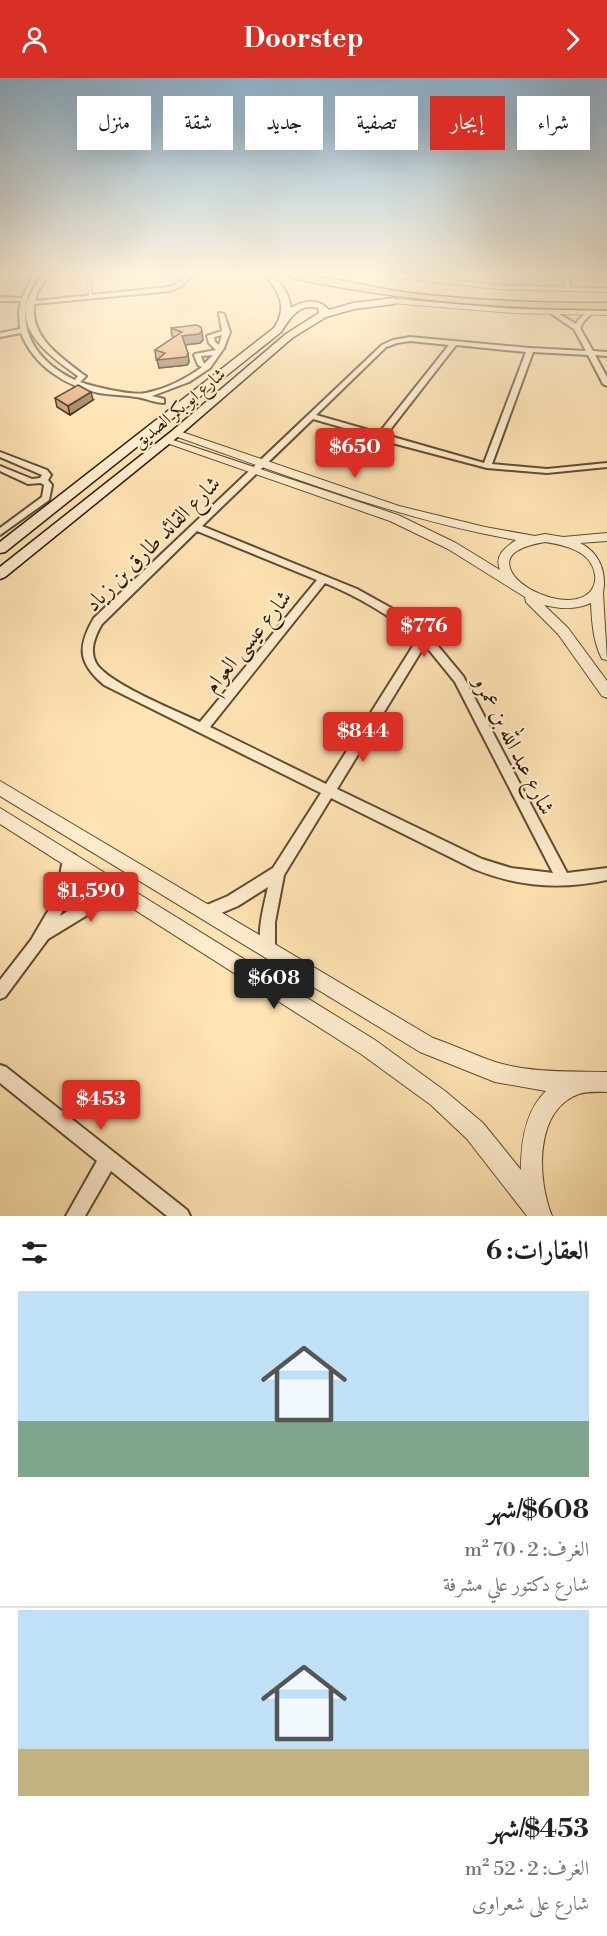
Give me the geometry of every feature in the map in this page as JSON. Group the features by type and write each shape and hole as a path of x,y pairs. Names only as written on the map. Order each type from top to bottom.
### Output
{"main road":[{"name":"شارع ابو بكر الصديق","path":"4,541 267,340 279,328"},
{"name":"شارع ابو بكر الصديق","path":"0,574 176,433 278,344 303,328"},
{"path":"4,541 32,549"}],"street":[{"path":"20,328 22,335 45,364 76,383 105,392 144,395 161,401"},
{"path":"32,328 35,335 60,362 82,376 76,383"},
{"path":"144,395 188,381 208,367 219,351 227,332 226,328"},
{"path":"577,328 588,353 607,384"},
{"path":"219,351 212,343 210,336 227,332"},
{"path":"0,335 22,335 30,339 35,335"},
{"name":"شارع القائد طارق بن زياد","path":"607,354 530,350 410,339 395,341 384,346 98,621 87,642 87,654 91,665 108,682 479,865 521,877 564,881 607,874"},
{"path":"380,437 453,344"},
{"path":"487,466 530,350"},
{"path":"208,367 201,365 197,355 219,351"},
{"path":"311,416 487,466 547,471 607,465"},
{"path":"176,433 403,523 452,546 510,582 563,631 607,692"},
{"path":"166,441 429,519 490,533 561,540 607,537"},
{"path":"0,454 42,475 48,485 46,498 4,541"},
{"path":"0,468 35,482 42,475"},
{"name":"شارع عبد الله بن عمرو","path":"195,527 370,599 399,617 423,638 459,679 564,881"},
{"path":"510,582 504,570 504,560 508,550 531,538"},
{"path":"561,540 588,553 598,563 603,574 599,632 607,655"},
{"name":"شارع عيسى العوام","path":"202,728 323,579"},
{"path":"521,592 537,600 554,604 571,604 586,601 602,586"},
{"path":"268,949 271,896 278,873 423,638"},
{"path":"0,788 427,1045 495,1072 535,1080 607,1082"},
{"path":"0,815 368,1047 438,1098 475,1131 541,1216"},
{"path":"0,992 47,932 63,895 70,859"},
{"path":"207,912 233,901 278,873"},
{"path":"47,932 84,909 121,891"},
{"path":"157,914 172,891"},
{"path":"0,1073 181,1216"},
{"path":"541,1216 531,1180 531,1145 540,1116 557,1095 580,1083"},
{"path":"75,1216 108,1159"}],"building":[{"path":"171,328 201,328 202,331 199,334 182,336 188,353 186,357 157,360 165,353 155,350 182,332"},
{"path":"78,385 91,392 68,406 55,398"}]}
